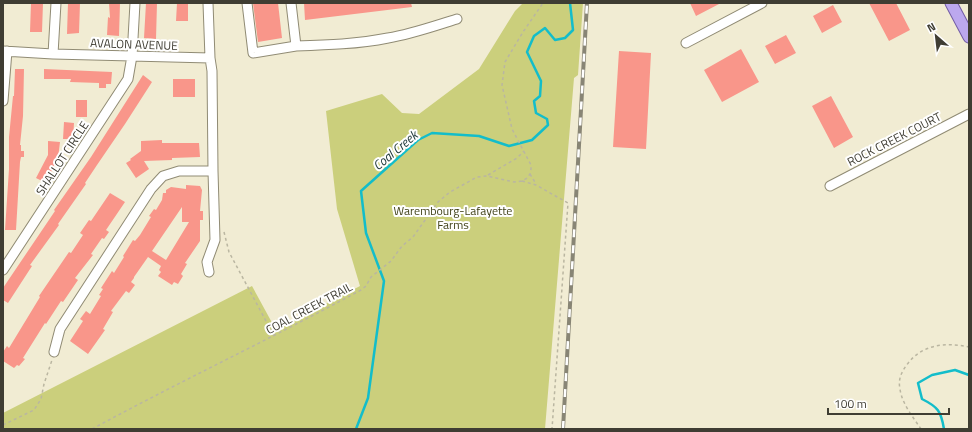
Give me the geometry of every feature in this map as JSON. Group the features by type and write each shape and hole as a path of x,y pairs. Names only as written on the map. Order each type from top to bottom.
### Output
{"main road":[{"path":"951,3 969,37"}],"street":[{"path":"53,54 56,3"},
{"name":"SHALLOT CIRCLE","path":"3,270 128,79 132,56 135,3"},
{"path":"208,3 210,58 212,71 215,240 207,262 209,272"},
{"path":"247,3 253,53 296,46 333,45 389,38 424,30 457,19"},
{"path":"291,3 296,46"},
{"path":"686,43 762,3"},
{"path":"3,101 5,51"},
{"name":"AVALON AVENUE","path":"5,51 53,54 210,58"},
{"name":"ROCK CREEK COURT","path":"830,186 969,114"},
{"path":"54,352 60,329 151,189 163,176 179,171 213,171"}],"path":[{"path":"522,181 530,174 531,165 512,129 502,85 505,62 543,3"},
{"path":"487,176 517,158 524,151"},
{"path":"530,174 536,185"},
{"name":"COAL CREEK TRAIL","path":"92,429 361,290 366,286 371,277 385,266 402,246 413,237 444,196 477,177 487,176 514,182 522,181 536,185 568,204 552,429"},
{"path":"223,227 229,252 274,336"},
{"path":"921,429 901,396 899,387 902,372 912,358 924,349 940,345 969,347"},
{"path":"3,425 34,410 41,399 54,352"}],"green space":[{"name":"Warembourg-Lafayette Farms","path":"523,3 583,3 578,75 574,78 545,429 3,429 3,413 252,286 276,330 360,286 337,209 326,111 382,94 402,113 419,114 479,69 515,11"}],"building":[{"path":"31,3 43,3 42,32 30,32"},
{"path":"68,3 80,3 79,33 67,34"},
{"path":"109,3 120,3 119,36 107,35 108,17 110,18"},
{"path":"146,3 157,3 156,39 144,38"},
{"path":"177,3 188,3 188,21 176,21"},
{"path":"253,3 278,3 282,38 258,42"},
{"path":"304,3 411,3 412,7 305,20"},
{"path":"690,3 721,3 696,16"},
{"path":"869,3 896,3 910,30 889,41"},
{"path":"833,5 842,22 822,33 813,16"},
{"path":"786,35 796,53 775,64 765,46"},
{"path":"741,49 759,82 722,102 704,70"},
{"path":"619,51 651,53 646,149 613,147"},
{"path":"15,69 24,69 23,116 20,145 21,151 24,151 24,157 21,157 20,162 16,230 5,230 9,169 9,137 14,96"},
{"path":"44,69 112,72 111,84 106,84 106,88 99,88 99,83 70,82 71,79 44,79"},
{"path":"143,75 152,82 85,183 86,184 58,224 59,225 30,265 32,266 8,303 3,300 3,288 91,157"},
{"path":"173,79 195,79 195,97 173,97"},
{"path":"831,96 853,137 834,148 812,106"},
{"path":"76,100 87,100 87,117 76,117"},
{"path":"64,122 74,123 73,139 63,139"},
{"path":"162,140 162,143 199,143 200,157 144,161 149,169 136,178 126,163 141,151 141,141"},
{"path":"48,141 60,142 58,158 46,183 36,178 48,155"},
{"path":"186,185 200,186 202,190 200,211 203,211 203,220 200,220 200,241 185,263 187,264 181,274 183,276 178,284 174,282 172,285 158,276 161,272 159,270 161,266 148,257 131,282 135,285 129,293 126,291 111,311 113,312 103,329 105,330 88,354 70,341 83,321 80,319 86,311 90,314 101,296 99,295 103,289 101,288 112,271 114,273 133,240 135,241 140,235 151,217 149,216 154,209 156,210 162,200 163,193 166,193 166,190 171,187 186,189","holes":["182,207 182,222 189,222 166,260 152,251"]},
{"path":"110,193 125,202 106,230 109,232 104,239 102,238 91,254 93,255 75,278 78,280 63,302 61,301 46,324 45,323 23,358 25,359 19,366 17,365 14,368 3,361 3,352 7,346 9,348 40,297 39,296 69,252 71,253 83,235 80,233 89,220 91,221"}],"waterway":[{"name":"Coal Creek","path":"356,429 368,398 384,281 366,233 361,191 418,140 432,133 479,136 509,146 532,140 548,125 547,119 536,113 534,101 540,96 541,81 527,52 534,36 545,28 555,40 565,38 573,30 570,3"},
{"path":"944,429 942,418 938,410 922,399 918,383 932,375 955,370 969,375"}],"railway":[{"path":"563,429 587,3"}]}
